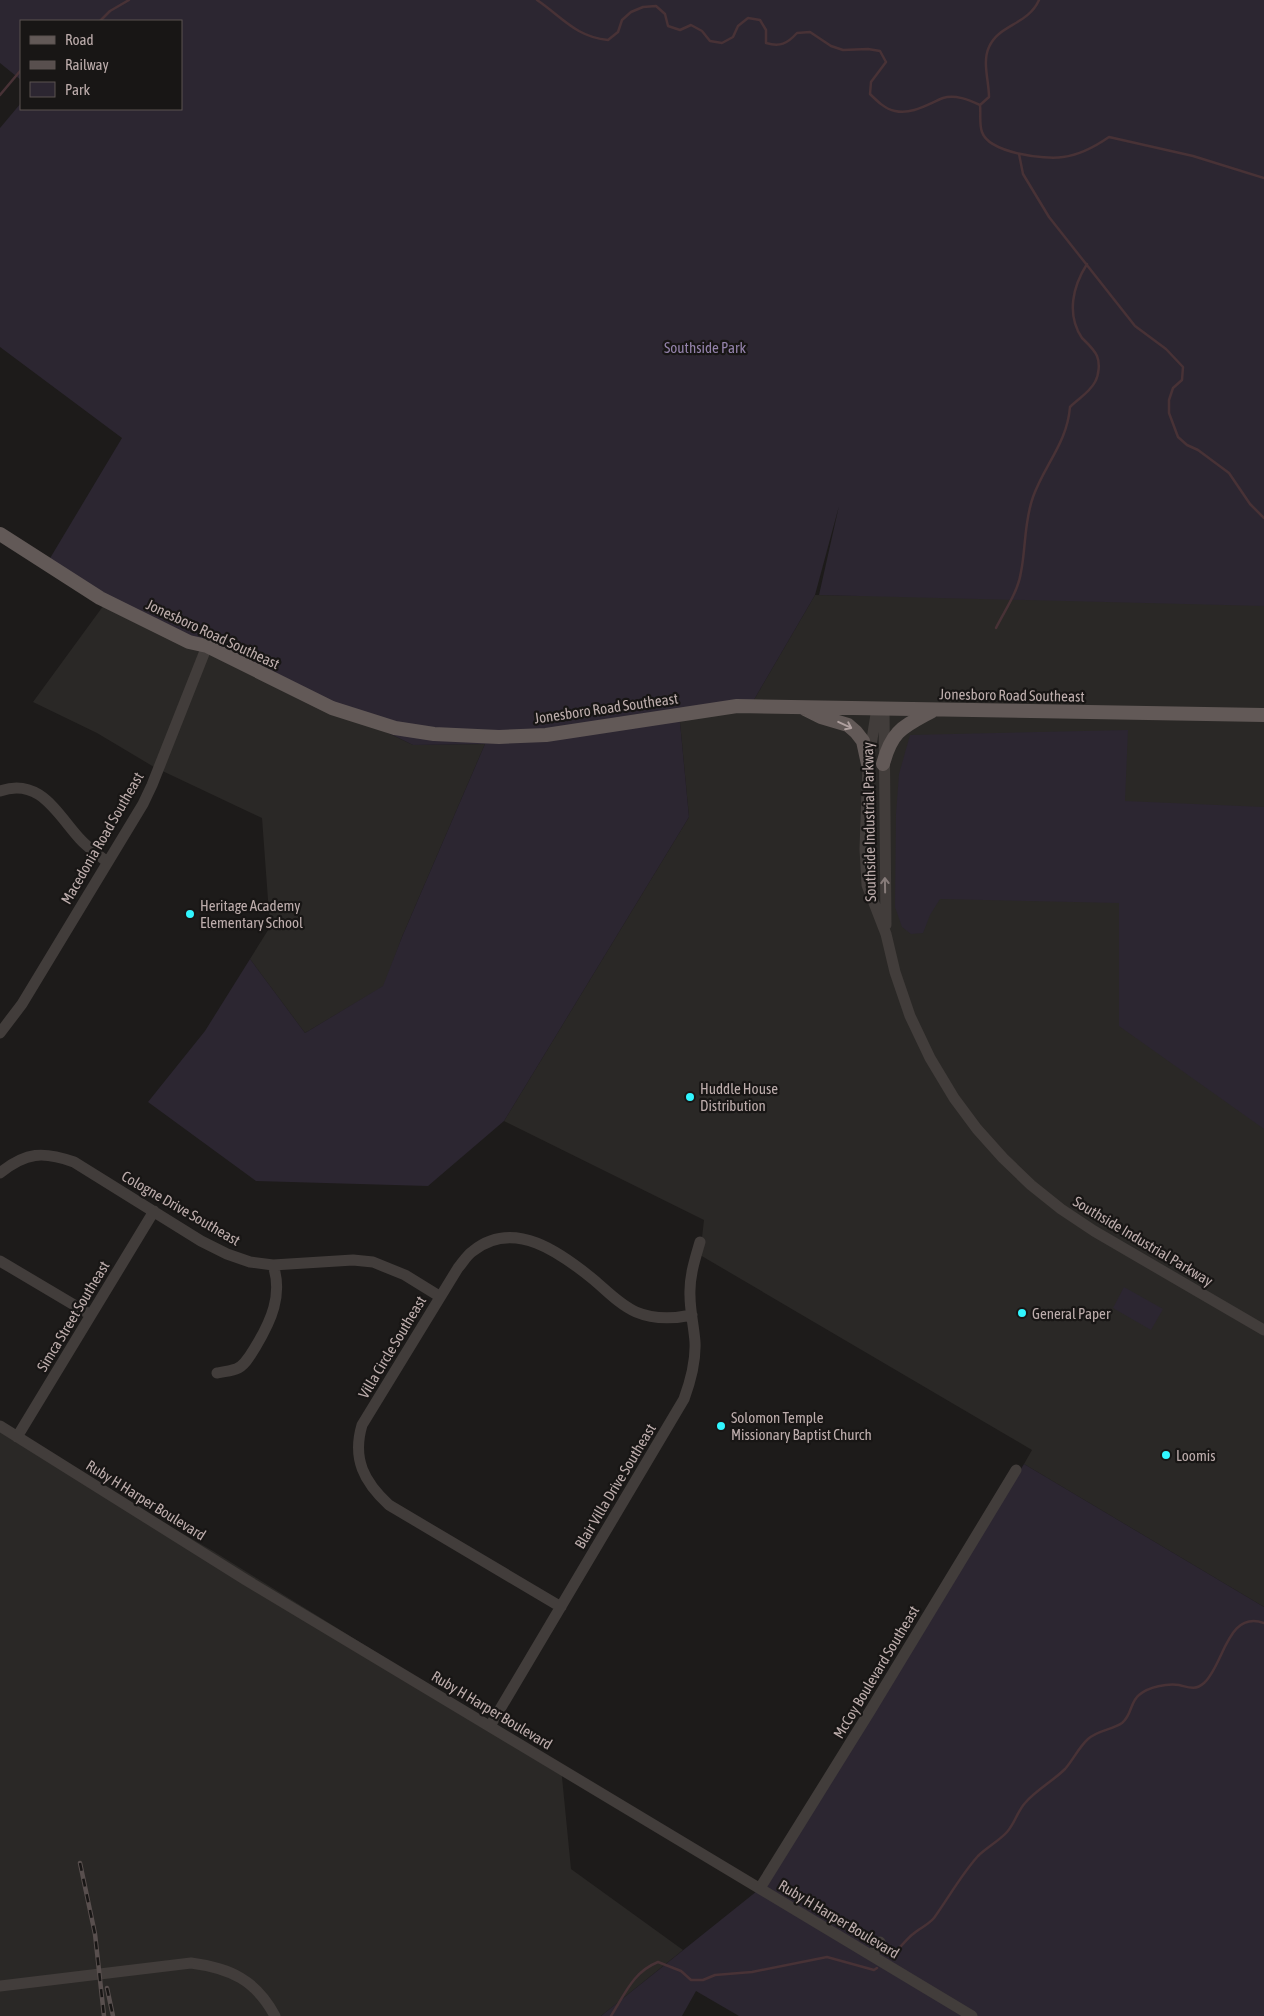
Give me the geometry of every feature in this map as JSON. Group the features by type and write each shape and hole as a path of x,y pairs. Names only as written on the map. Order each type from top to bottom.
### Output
{"main road":[{"name":"Jonesboro Road Southeast","path":"0,534 100,598 189,642 207,646 312,700 395,728 434,734 499,737 546,735 737,706 1264,715"},
{"path":"800,707 821,717 848,725 863,741 868,764"},
{"path":"883,764 888,745 900,730 933,710"}],"street":[{"name":"Macedonia Road Southeast","path":"0,1033 22,1004 152,785 207,646"},
{"name":"Southside Industrial Parkway","path":"881,709 868,764 867,885 886,934 894,972 910,1016 930,1058 954,1098 977,1129 1003,1158 1039,1191 1094,1231 1264,1330"},
{"name":"Southside Industrial Parkway","path":"881,709 886,934"},
{"path":"0,791 18,787 36,792 56,810 81,841 107,862"},
{"path":"867,806 884,806"},
{"name":"Cologne Drive Southeast","path":"0,1173 27,1156 56,1156 74,1162 227,1254 250,1262 272,1265 353,1260 373,1262 404,1275 439,1296"},
{"name":"Simca Street Southeast","path":"17,1437 154,1211"},
{"name":"Villa Circle Southeast","path":"561,1607 389,1505 374,1491 363,1473 358,1447 362,1426 439,1296 458,1268 472,1251 484,1243 498,1238 515,1237 536,1241 587,1274 622,1303 637,1312 664,1319 692,1315"},
{"name":"Blair Villa Drive Southeast","path":"490,1726 684,1399 691,1379 694,1360 690,1296 694,1261 700,1242"},
{"path":"0,1261 91,1315"},
{"path":"217,1373 237,1369 243,1364 268,1326 277,1295 276,1273 272,1265"},
{"name":"Ruby H Harper Boulevard","path":"0,1426 254,1585 972,2016"},
{"name":"McCoy Boulevard Southeast","path":"760,1888 1016,1470"},
{"path":"872,1956 880,1942"},
{"path":"0,1986 191,1963 215,1966 235,1973 253,1986 268,2003 275,2016"}],"shaded area":[{"path":"815,595 1170,600 1264,605 1264,1607 1024,1464 1032,1450 700,1255 704,1220 504,1121 689,817 679,712 748,710"},
{"path":"109,598 413,745 485,744 402,937 384,986 305,1033 250,959 270,927 262,818 154,767 97,733 33,702"},
{"path":"0,1429 213,1551 561,1767 571,1869 683,1950 601,2016 0,2016"}],"green space":[{"name":"Southside Park","path":"0,0 1264,0 1264,606 819,595 839,506 815,595 748,710 679,712 689,817 504,1121 428,1186 256,1181 148,1102 205,1031 250,959 305,1033 383,986 402,937 485,744 413,745 46,565 122,438 0,347 0,128 20,104 20,110 182,110 182,20 20,20 20,79 0,63"},
{"path":"1128,730 1125,801 1264,807 1264,1129 1119,1026 1119,903 940,899 930,915 923,933 911,934 902,927 895,907 896,814 899,774 910,735"},
{"path":"1124,1287 1163,1309 1151,1330 1113,1308"},
{"path":"1024,1464 1264,1607 1264,2016 739,2016 696,1991 682,2016 601,2016 757,1891"}],"waterway":[{"path":"101,20 110,11 129,0"},
{"path":"537,0 578,31 608,40 618,32 622,20 631,12 643,7 656,6 665,14 668,26 680,30 691,25 702,31 710,41 722,43 733,37 738,26 748,18 760,20 766,30 766,43 783,44 797,33 810,32 831,46 843,50 868,49 880,51 886,62 871,82 870,94 891,110 908,112 948,97 962,98 980,105"},
{"path":"980,105 989,97 986,65 989,47 999,33 1028,15 1039,0"},
{"path":"0,95 20,71"},
{"path":"980,105 981,129 987,139 995,145 1018,154 1055,158 1069,156 1087,150 1109,137 1193,156 1264,178"},
{"path":"1019,154 1023,174 1049,217 1135,326 1166,349 1183,367 1182,380 1173,388 1169,400 1169,413 1178,437 1229,473 1250,504 1264,518"},
{"path":"996,628 1014,594 1019,579 1023,563 1028,516 1033,497 1065,432 1070,407 1090,389 1097,376 1099,365 1097,356 1077,329 1073,310 1073,300 1078,281 1087,264"},
{"path":"900,1947 934,1918 978,1856 1007,1832 1025,1803 1065,1769 1088,1739 1122,1723 1128,1716 1136,1698 1147,1690 1169,1685 1198,1687 1211,1675 1228,1641 1242,1624 1252,1621 1264,1623"},
{"path":"611,2016 636,1978 649,1966 658,1962 681,1971 691,1980 703,1980 715,1975 752,1972 827,1957 874,1970 877,1968"}],"railway":[{"path":"80,1863 95,1934 104,2016"},
{"path":"107,1988 113,2016"}],"place":[{"name":"Heritage Academy Elementary School","path":"190,914"},
{"name":"Huddle House Distribution","path":"690,1097"},
{"name":"General Paper","path":"1022,1313"},
{"name":"Solomon Temple Missionary Baptist Church","path":"721,1426"},
{"name":"Loomis","path":"1166,1455"}]}
